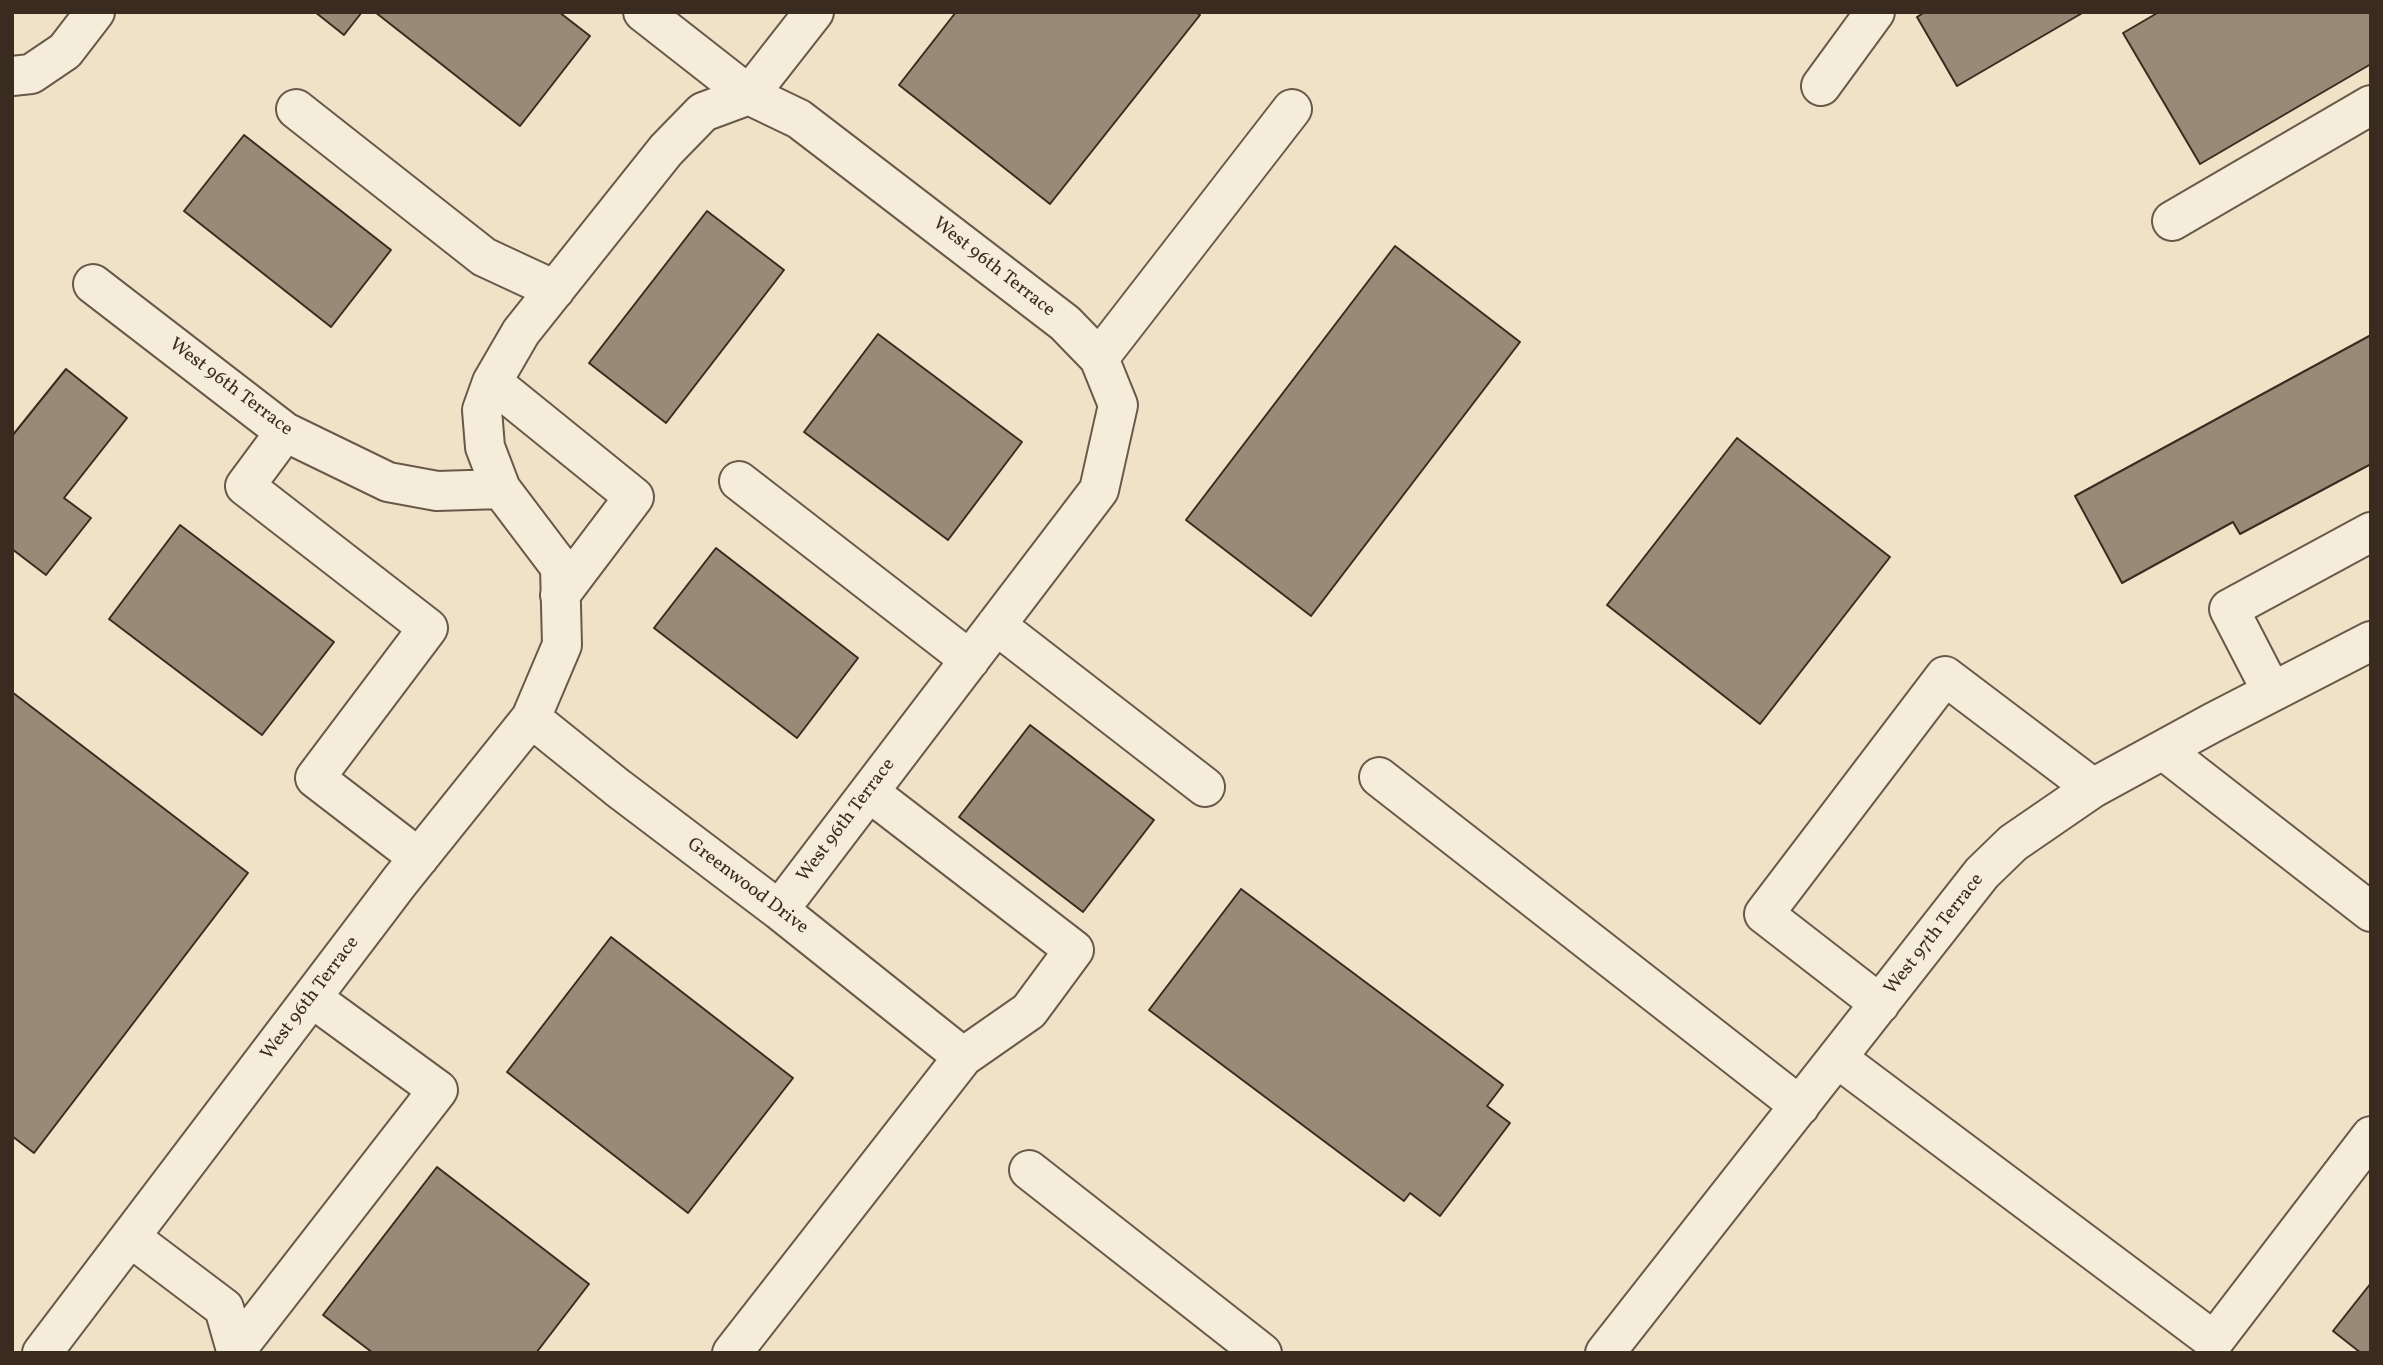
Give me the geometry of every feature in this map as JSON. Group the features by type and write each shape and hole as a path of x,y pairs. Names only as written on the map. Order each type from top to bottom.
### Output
{"street":[{"path":"12,76 31,74 65,51 95,12"},
{"path":"643,12 749,95 814,12"},
{"path":"1821,86 1874,12"},
{"name":"West 96th Terrace","path":"42,1353 419,858 531,718 562,645 560,567 501,489 485,447 482,410 492,382 521,332 666,150 703,112 749,95 799,119 1065,323 1099,358 1118,405 1099,489 779,910"},
{"path":"2172,221 2371,105"},
{"path":"296,109 484,257 555,290"},
{"path":"1099,358 1292,109"},
{"name":"West 96th Terrace","path":"93,284 285,432 388,482 437,491 501,489"},
{"path":"492,382 634,497 561,595"},
{"path":"285,432 245,486 428,628 315,778 419,858"},
{"path":"739,481 970,660"},
{"path":"2272,692 2229,609 2371,532"},
{"path":"996,625 1205,787"},
{"name":"West 97th Terrace","path":"1605,1353 1982,873 2013,843 2093,788 2371,641"},
{"path":"1880,1004 1765,914 1945,676 2093,788"},
{"name":"Greenwood Drive","path":"531,718 618,789 779,910 963,1057"},
{"path":"2163,750 2371,912"},
{"path":"1379,777 1800,1106"},
{"path":"732,1353 963,1057 1029,1011 1074,950 869,792"},
{"path":"238,1351 438,1090 312,998"},
{"path":"1837,1058 2214,1341 2371,1136"},
{"path":"1029,1170 1262,1353"},
{"path":"130,1237 224,1308 238,1351"}],"building":[{"path":"315,12 362,12 344,35"},
{"path":"375,12 559,12 590,36 520,126"},
{"path":"956,12 1196,12 1200,15 1050,204 899,85"},
{"path":"1925,12 2084,12 1957,86 1917,17"},
{"path":"2159,12 2371,12 2371,64 2200,164 2123,33"},
{"path":"244,135 391,250 331,327 184,211"},
{"path":"707,211 784,270 666,423 589,363"},
{"path":"1395,246 1520,342 1311,616 1186,520"},
{"path":"878,334 1022,442 948,540 804,432"},
{"path":"2371,335 2371,464 2240,534 2233,522 2122,583 2075,496"},
{"path":"66,369 127,418 64,498 91,518 46,575 12,549 12,436"},
{"path":"1737,438 1890,557 1760,724 1607,605"},
{"path":"180,525 334,642 262,735 109,619"},
{"path":"716,548 858,658 797,738 654,628"},
{"path":"12,692 248,873 34,1153 12,1136"},
{"path":"1030,725 1154,820 1083,912 959,817"},
{"path":"1241,889 1503,1085 1487,1106 1510,1123 1440,1216 1410,1193 1404,1201 1149,1010"},
{"path":"611,937 793,1078 688,1213 507,1072"},
{"path":"437,1167 589,1284 536,1353 373,1353 323,1315"},
{"path":"2371,1283 2371,1353 2361,1353 2333,1331"}]}
